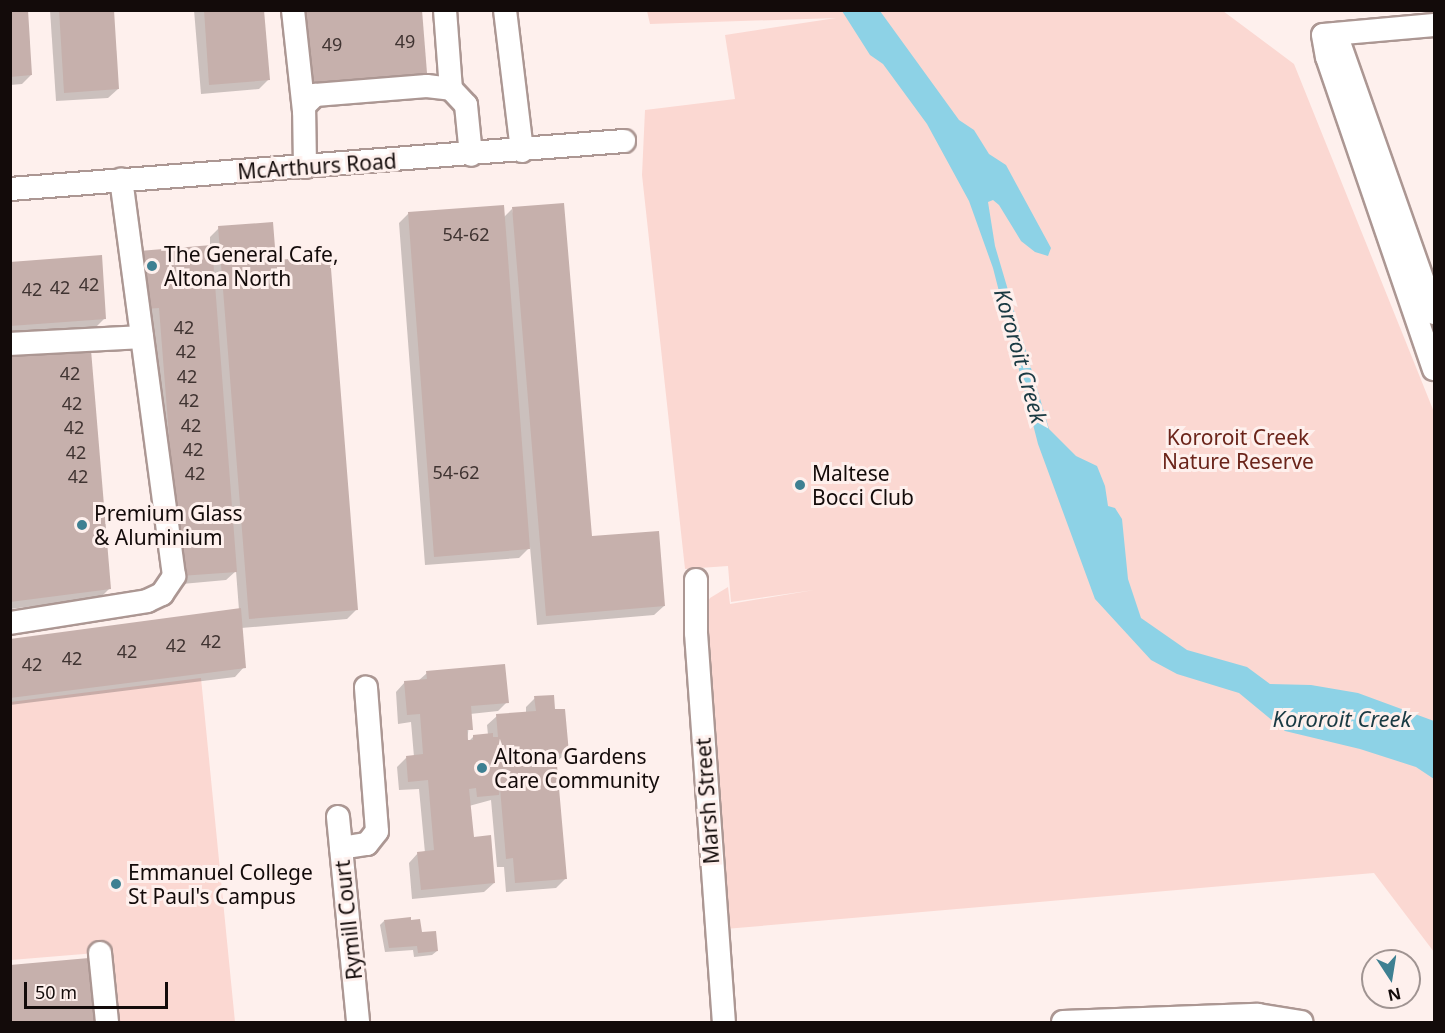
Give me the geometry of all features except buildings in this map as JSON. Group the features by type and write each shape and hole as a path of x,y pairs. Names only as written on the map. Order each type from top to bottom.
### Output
{"street":[{"path":"293,10 304,111 305,167"},
{"path":"445,10 452,89 466,105 471,155"},
{"path":"505,10 522,151"},
{"path":"1434,25 1330,34 1327,57 1414,283 1434,369"},
{"path":"304,111 315,95 427,86 452,89"},
{"name":"McArthurs Road","path":"10,189 471,155 624,141"},
{"path":"10,623 147,601 162,594 174,576 121,180"},
{"path":"1414,283 1434,313"},
{"path":"10,344 142,336"},
{"name":"Marsh Street","path":"696,580 696,633 724,1023"},
{"path":"341,848 367,844 377,831 366,687"},
{"name":"Rymill Court","path":"338,817 358,1023"},
{"path":"100,953 107,1023"},
{"path":"1063,1023 1258,1015 1301,1023"}],"green space":[{"name":"Kororoit Creek Nature Reserve","path":"647,11 1223,11 1294,64 1434,412 1434,952 1374,873 725,929 701,612 710,598 728,587 730,604 814,590 731,602 728,566 685,569 642,175 645,110 735,99 725,35 836,18 650,24"},
{"name":"Emmanuel College St Paul's Campus","path":"201,678 235,1022 116,1022 108,952 11,960 10,702"}],"water":[{"name":"Kororoit Creek","path":"842,11 880,11 959,120 974,130 989,154 1006,165 1051,248 1048,256 1035,252 1021,241 999,205 993,200 988,202 995,246 1049,429 1076,456 1097,466 1105,486 1108,506 1115,508 1122,519 1128,579 1141,618 1187,650 1247,667 1270,684 1311,685 1358,693 1434,721 1434,779 1416,767 1360,749 1285,731 1239,693 1177,674 1151,660 1095,599 1038,444 993,268 969,201 927,124 883,64 870,55"}],"place":[{"name":"The General Cafe, Altona North","path":"152,266"},
{"name":"Maltese Bocci Club","path":"800,485"},
{"name":"Premium Glass & Aluminium","path":"82,525"},
{"name":"Altona Gardens Care Community","path":"482,768"},
{"name":"Emmanuel College St Paul's Campus","path":"116,884"}]}
